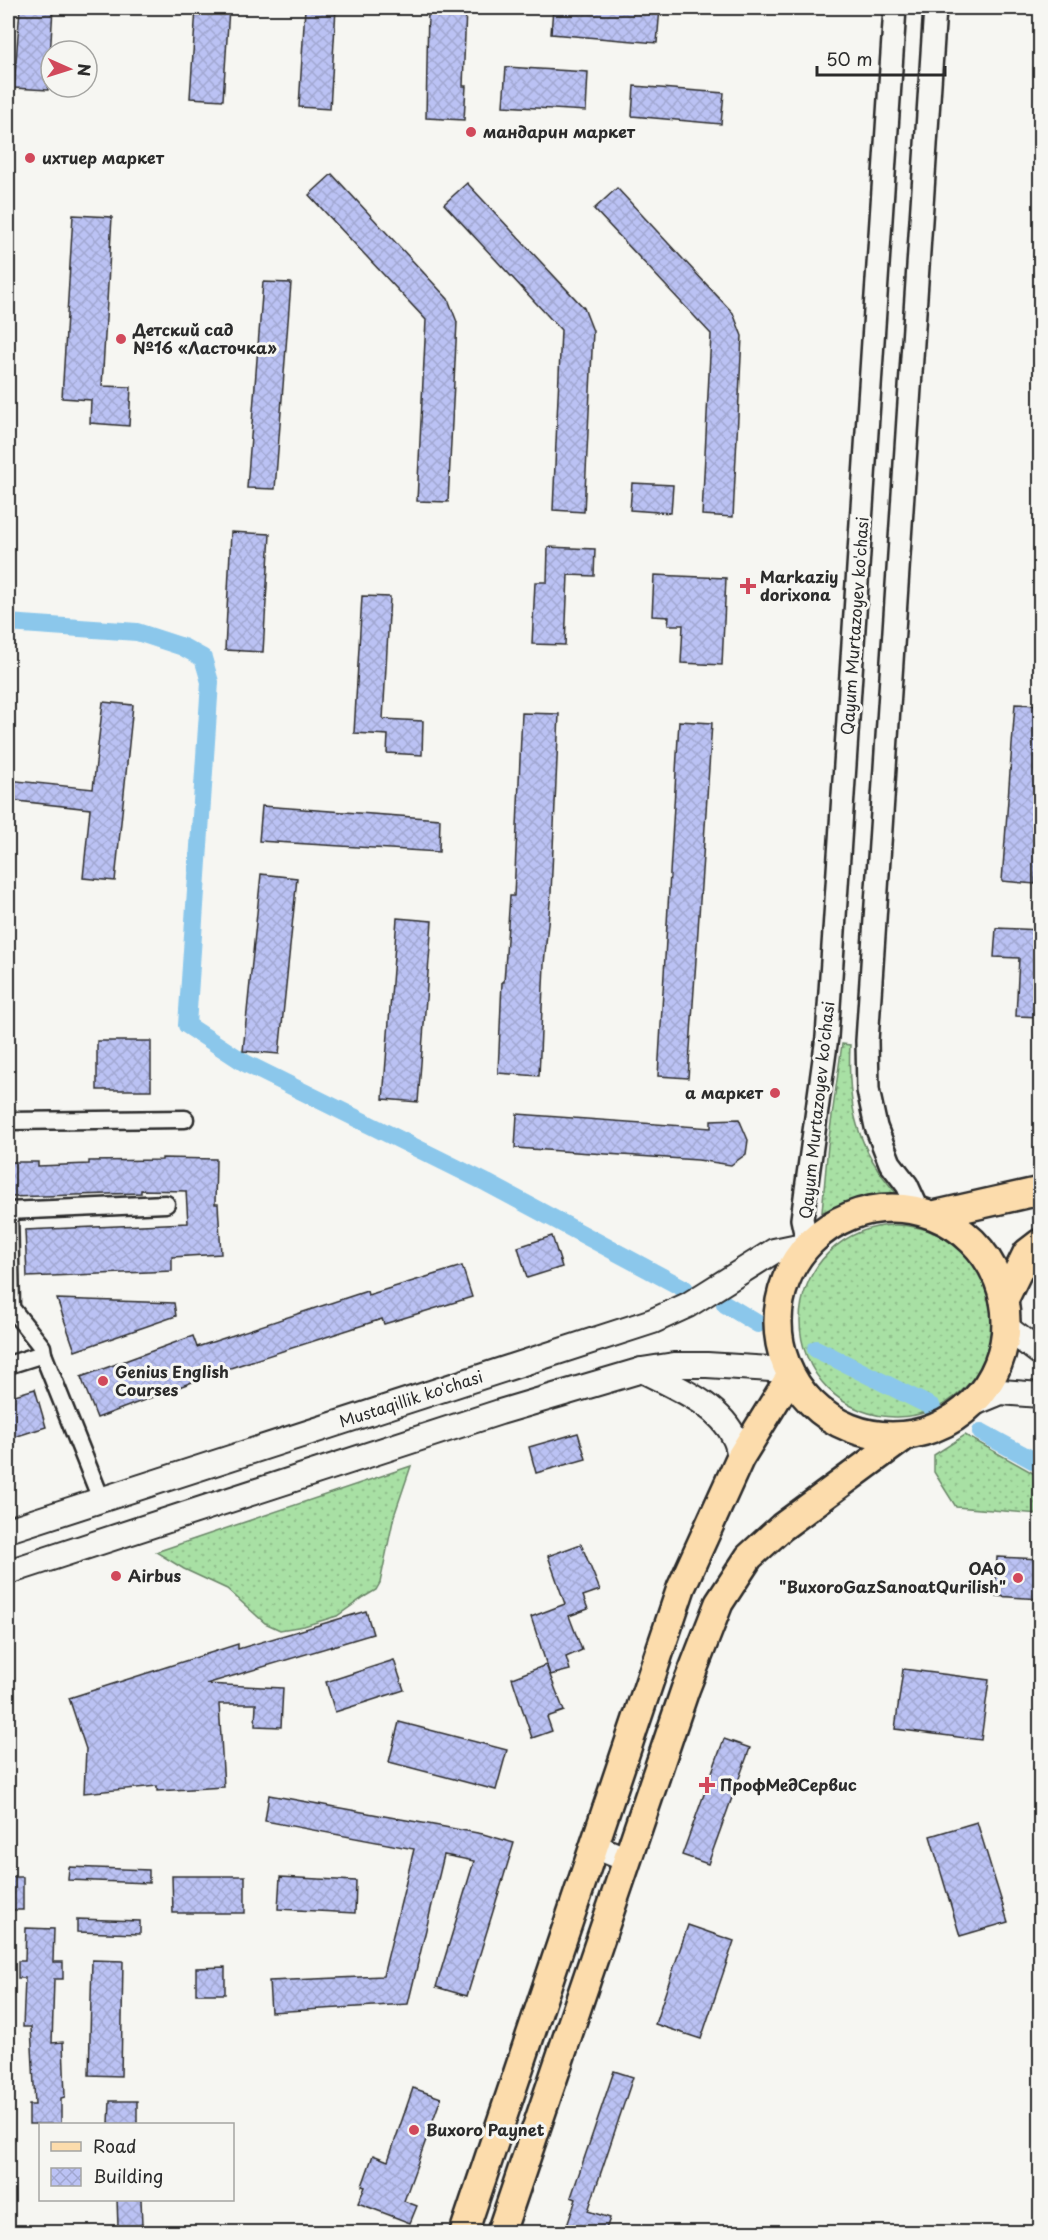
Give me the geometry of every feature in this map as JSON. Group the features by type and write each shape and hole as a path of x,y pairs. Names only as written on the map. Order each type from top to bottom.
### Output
{"main road":[{"path":"928,1211 971,1238 992,1266 1004,1300 1006,1327 1001,1355 990,1382 958,1418 942,1428 904,1437 865,1433 826,1416 788,1373 778,1335 780,1307 805,1244 823,1228 842,1217 879,1207 928,1211 1041,1191"},
{"path":"1004,1300 1027,1253 1041,1243"},
{"name":"Mustaqillik ko'chasi","path":"8,1530 653,1321 688,1305 774,1251 805,1244"},
{"path":"1006,1327 1041,1353"},
{"path":"8,1572 500,1412 642,1370 674,1365 707,1365 788,1373"},
{"path":"642,1370 712,1410 735,1439 740,1458"},
{"path":"464,2232 681,1588 740,1458 788,1373"},
{"path":"972,1404 1001,1392 1041,1395"},
{"path":"501,2232 685,1690 719,1603 749,1557 774,1535 904,1437"},
{"path":"91,1502 92,1544"},
{"path":"594,1846 628,1860"}],"street":[{"name":"Qayum Murtazoyev ko'chasi","path":"805,1244 802,1219 827,1037 895,8"},
{"path":"928,1211 890,1163 876,1127 868,1090 867,1041 935,8"},
{"path":"8,1121 185,1119"},
{"path":"91,1502 42,1347 9,1308 8,1210 166,1204"},
{"path":"8,1365 43,1354"}],"green space":[{"path":"842,1044 850,1045 850,1087 857,1125 863,1142 883,1177 897,1194 867,1197 822,1212 828,1145"},
{"path":"896,1225 924,1229 949,1241 964,1253 976,1268 988,1293 992,1321 988,1349 976,1374 964,1389 949,1401 924,1413 896,1417 868,1413 843,1401 828,1389 816,1374 804,1349 800,1321 804,1293 816,1268 828,1253 843,1241 868,1229"},
{"path":"965,1435 1040,1477 1040,1514 956,1507 934,1472 934,1455"},
{"path":"411,1466 394,1516 380,1583 376,1590 337,1616 304,1626 280,1630 265,1623 227,1589 184,1569 156,1552"}],"building":[{"path":"20,8 53,8 51,39 39,39 39,89 14,88"},
{"path":"196,8 229,8 223,100 190,98"},
{"path":"305,8 336,8 330,109 299,107"},
{"path":"428,8 466,8 464,120 426,118"},
{"path":"553,8 660,8 657,43 551,34"},
{"path":"506,67 588,72 586,111 503,106"},
{"path":"634,86 724,93 721,124 632,116"},
{"path":"332,174 448,299 457,322 448,502 417,501 426,320 309,195"},
{"path":"467,183 584,308 593,331 584,512 553,510 561,330 444,204"},
{"path":"617,188 733,313 742,336 733,517 702,515 711,334 594,209"},
{"name":"Детский сад №16 «Ласточка»","path":"73,215 112,217 102,386 131,387 129,426 90,423 91,400 62,398"},
{"path":"263,282 291,283 275,489 247,488"},
{"path":"632,483 673,485 671,513 630,510"},
{"path":"231,532 270,534 263,652 225,650"},
{"path":"548,547 595,549 594,576 568,575 565,645 532,644 535,582 547,582"},
{"path":"654,575 726,578 722,665 681,663 683,625 668,625 669,617 652,616"},
{"path":"362,596 390,597 383,719 423,721 422,755 387,753 388,735 354,733"},
{"path":"103,702 133,705 115,881 83,878 90,809 8,800 8,780 93,789"},
{"path":"1015,704 1041,705 1041,804 1035,884 1002,881"},
{"path":"522,713 559,714 551,893 544,964 539,1076 498,1073 502,982 504,982 510,896 514,896"},
{"path":"679,721 712,723 688,1078 658,1076"},
{"path":"262,806 440,819 439,852 259,841"},
{"path":"261,874 297,878 279,1054 243,1051"},
{"path":"397,918 432,921 418,1102 383,1099"},
{"path":"996,928 1041,930 1041,1017 1016,1016 1019,958 994,957"},
{"path":"97,1041 151,1041 151,1090 97,1090"},
{"path":"517,1114 711,1128 711,1120 739,1119 748,1140 746,1154 731,1165 698,1160 515,1148"},
{"path":"162,1158 216,1159 215,1204 218,1204 221,1254 172,1257 172,1271 27,1277 25,1230 188,1223 186,1191 141,1190 141,1193 10,1197 9,1162 38,1162 38,1166 89,1164 89,1161 162,1160"},
{"path":"552,1236 562,1267 527,1278 518,1247"},
{"path":"462,1266 472,1297 384,1324 382,1319 224,1370 97,1418 81,1377 193,1336 197,1347 367,1291 368,1295"},
{"path":"57,1299 174,1303 176,1316 75,1351"},
{"path":"35,1389 46,1427 8,1439 8,1397"},
{"path":"578,1433 586,1459 536,1473 529,1447"},
{"path":"581,1544 600,1590 583,1596 588,1609 569,1616 582,1650 566,1657 570,1670 550,1675 531,1617 565,1604 548,1556"},
{"name":"ОАО \"BuxoroGazSanoatQurilish\"","path":"997,1557 1041,1559 1041,1599 995,1596"},
{"path":"366,1611 373,1634 206,1684 283,1688 281,1727 255,1726 256,1704 219,1704 224,1787 157,1791 157,1786 84,1793 86,1749 69,1698 238,1644 238,1649"},
{"path":"394,1660 404,1690 335,1712 326,1682"},
{"path":"546,1665 564,1711 547,1717 552,1731 532,1738 512,1678"},
{"path":"903,1669 989,1680 981,1740 895,1729"},
{"path":"399,1722 507,1750 496,1790 389,1762"},
{"path":"724,1739 750,1748 708,1864 682,1855"},
{"path":"269,1795 483,1834 514,1843 467,1996 436,1987 474,1861 444,1855 408,2004 271,2012 269,1981 383,1976 414,1849 265,1821"},
{"path":"977,1822 1008,1922 960,1936 930,1836"},
{"path":"69,1867 149,1870 149,1883 68,1880"},
{"path":"172,1876 245,1876 245,1913 173,1913"},
{"path":"8,1877 23,1877 23,1910 8,1910"},
{"path":"280,1877 356,1881 355,1913 278,1909"},
{"path":"77,1919 140,1921 140,1934 77,1932"},
{"path":"688,1925 734,1941 701,2039 655,2024"},
{"path":"26,1928 54,1929 53,1962 63,1962 63,1979 54,1979 52,2043 63,2042 65,2097 61,2098 61,2123 29,2124 29,2105 35,2105 31,2027 23,2027 25,1978 18,1978 18,1961 25,1961"},
{"path":"92,1960 123,1961 121,2076 89,2075"},
{"path":"225,1967 225,1994 196,1994 196,1968"},
{"path":"614,2071 633,2077 588,2211 610,2218 605,2232 565,2232 576,2199 571,2197"},
{"path":"413,2088 441,2098 404,2201 417,2206 410,2223 358,2203 365,2187 362,2186 373,2155 388,2161"},
{"path":"110,2101 137,2101 137,2123 109,2123"},
{"path":"117,2201 141,2201 142,2225 118,2227"}],"waterway":[{"path":"8,623 137,632 183,647 203,658 210,682 187,1025 245,1063 487,1183 685,1289"},
{"path":"725,1304 758,1324"},
{"path":"816,1349 932,1407"},
{"path":"981,1432 1040,1464"}],"place":[{"name":"мандарин маркет","path":"471,132"},
{"name":"ихтиер маркет","path":"30,158"},
{"name":"Детский сад №16 «Ласточка»","path":"121,339"},
{"name":"Markaziy dorixona","path":"748,586"},
{"name":"а маркет","path":"775,1093"},
{"name":"Genius English Courses","path":"103,1381"},
{"name":"Airbus","path":"116,1576"},
{"name":"ОАО \"BuxoroGazSanoatQurilish\"","path":"1018,1578"},
{"name":"ПрофМедСервис","path":"707,1785"},
{"name":"Buxoro Paynet","path":"414,2130"}]}
